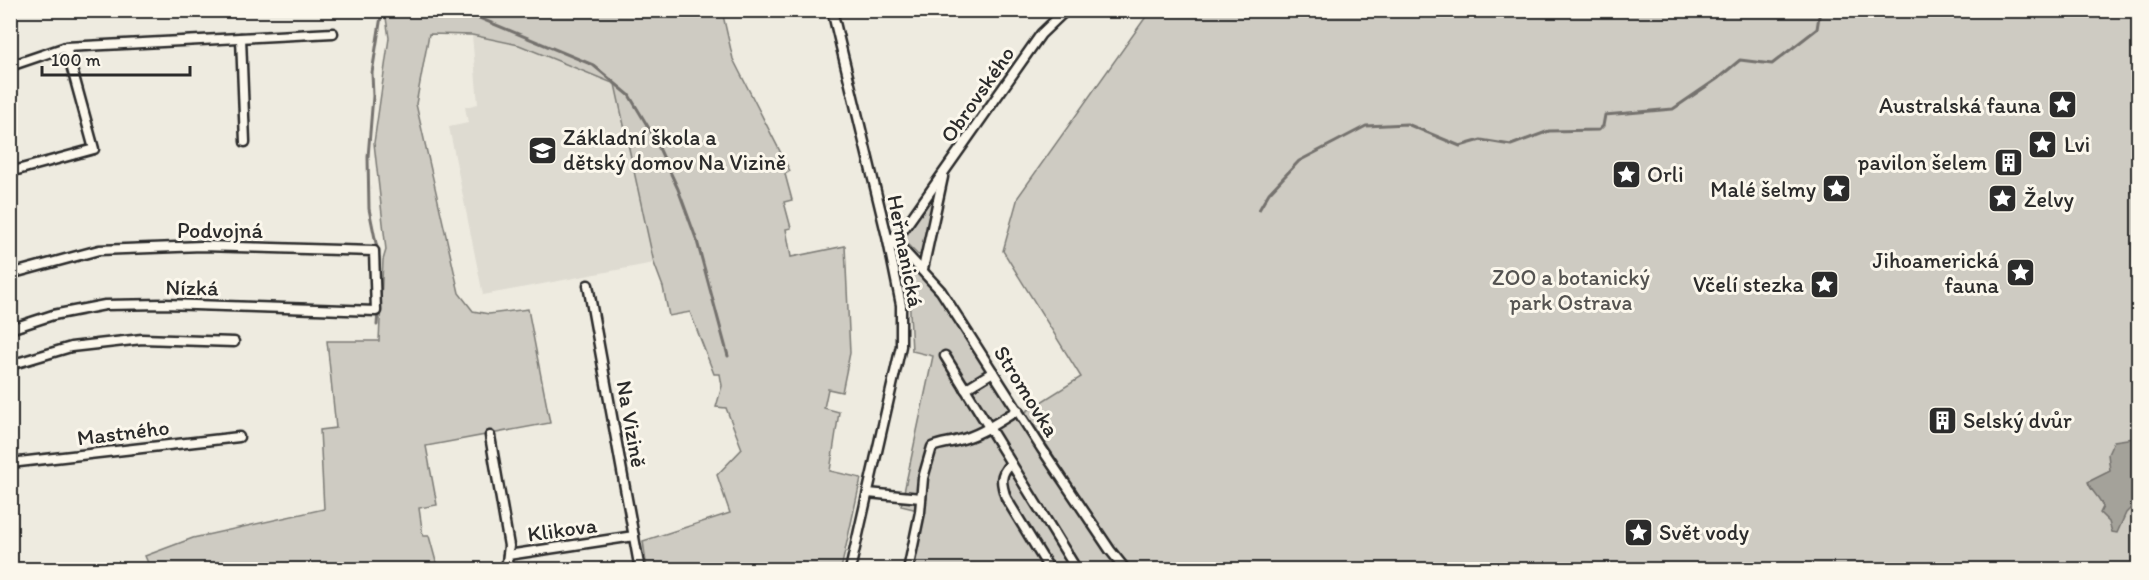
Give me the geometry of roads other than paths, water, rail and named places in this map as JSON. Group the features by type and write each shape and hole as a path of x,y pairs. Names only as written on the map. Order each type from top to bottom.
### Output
{"street":[{"name":"Heřmanická","path":"832,10 901,304 901,346 850,570"},
{"name":"Obrovského","path":"888,241 901,233 1041,34 1066,10"},
{"path":"10,66 66,47 333,33"},
{"path":"242,38 245,142"},
{"path":"10,172 94,148 66,47"},
{"name":"Obrovského","path":"923,269 943,174"},
{"name":"Stromovka","path":"888,241 903,250 923,269 954,310 1042,449 1126,570"},
{"name":"Podvojná","path":"10,274 99,250 202,246 374,251 376,311"},
{"name":"Na Vizině","path":"588,285 640,570"},
{"name":"Nízká","path":"10,329 53,315 105,305 164,304 376,311"},
{"path":"10,364 71,347 142,339 234,342"},
{"path":"945,356 1077,570"},
{"path":"965,389 993,372"},
{"path":"908,570 920,512 923,478 932,447 940,443 959,441 1018,410"},
{"name":"Klikova","path":"490,436 509,546 508,555 634,536"},
{"name":"Mastného","path":"10,463 239,437"},
{"path":"1011,464 1003,471 1001,485 1006,498 1050,570"},
{"path":"868,493 921,498"},
{"path":"506,570 508,555"}],"waterway":[{"path":"379,269 379,258 369,209 368,157 373,96 372,73 382,10"},
{"path":"460,10 593,65 629,95 653,135 678,189 697,241 728,356"},
{"path":"1259,210 1269,193 1299,161 1366,126 1407,124 1460,146 1481,140 1511,145 1549,131 1599,130 1603,126 1605,115 1673,109 1740,60 1772,64 1817,29 1820,10"},
{"path":"377,325 378,312"}],"place":[{"name":"Australská fauna","path":"2062,105"},
{"name":"Lvi","path":"2043,144"},
{"name":"Základní škola a dětský domov Na Vizině","path":"542,150"},
{"name":"pavilon šelem","path":"2008,162"},
{"name":"Orli","path":"1626,174"},
{"name":"Malé šelmy","path":"1837,189"},
{"name":"Želvy","path":"2003,199"},
{"name":"Jihoamerická fauna","path":"2020,273"},
{"name":"Včelí stezka","path":"1825,284"},
{"name":"Selský dvůr","path":"1942,420"},
{"name":"Svět vody","path":"1638,532"}],"park label":[{"name":"ZOO a botanický park Ostrava","path":"1571,290"}]}
